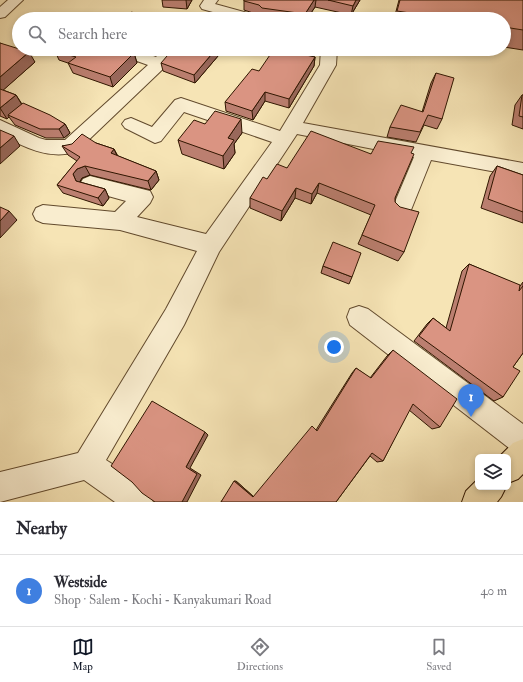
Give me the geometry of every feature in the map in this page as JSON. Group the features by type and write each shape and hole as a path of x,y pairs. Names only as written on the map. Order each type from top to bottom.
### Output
{"main road":[{"path":"511,466 523,453"},
{"path":"477,502 488,490"}],"street":[{"path":"0,14 16,0"},
{"path":"206,7 226,12"},
{"path":"138,56 159,63"},
{"path":"0,126 34,144 46,147 69,147 165,56"},
{"path":"0,487 87,464 175,317 211,245 288,133 328,65 329,56"},
{"path":"131,124 154,136 181,104 288,133 425,152 523,170"},
{"path":"402,209 425,152"},
{"path":"90,184 143,197 120,221"},
{"path":"43,214 120,221 211,245"},
{"path":"359,316 523,441"},
{"path":"87,464 131,495 138,502"}],"building":[{"path":"314,0 306,12 291,12 262,8 259,5 244,1"},
{"path":"328,0 356,0 353,6"},
{"path":"400,0 523,0 523,30 511,28 511,12 397,11"},
{"path":"0,43 12,47 12,56 24,56 0,77"},
{"path":"72,56 131,56 110,77 68,63 76,57"},
{"path":"167,56 210,56 194,75 161,63"},
{"path":"269,56 315,57 289,99 265,92 252,111 225,102 252,69 259,71"},
{"path":"436,73 454,78 442,119 428,115 420,132 390,127 401,105 423,112"},
{"path":"0,89 16,95 0,108"},
{"path":"523,95 523,117 519,116"},
{"path":"23,103 50,115 65,124 59,129 40,129 8,115"},
{"path":"215,111 241,119 228,138 234,140 223,156 178,140 194,120 205,124"},
{"path":"0,130 14,136 0,148"},
{"path":"311,131 371,154 378,141 414,147 411,153 414,154 395,198 395,202 400,207 419,212 404,252 362,235 375,205 319,183 312,194 296,188 282,211 250,198 263,177 267,179 277,164 287,168"},
{"path":"82,134 96,143 114,149 111,153 156,171 148,181 85,166 77,169 73,174 76,181 105,189 98,198 57,185 80,157 62,146 72,144"},
{"path":"497,166 523,175 523,212 488,199"},
{"path":"0,207 9,211 0,221"},
{"path":"333,242 361,253 352,277 323,266"},
{"path":"469,264 520,285 519,291 523,286 523,353 513,367 520,371 503,397 419,336 433,318 450,331"},
{"path":"393,350 457,399 440,427 413,404 383,461 372,453 336,502 221,502 234,481 253,497 312,426 317,431 356,368 371,378"},
{"path":"152,401 205,432 186,467 197,474 182,502 155,502 142,493 132,482 111,466"}],"place":[{"name":"Westside","path":"471,417"}]}
